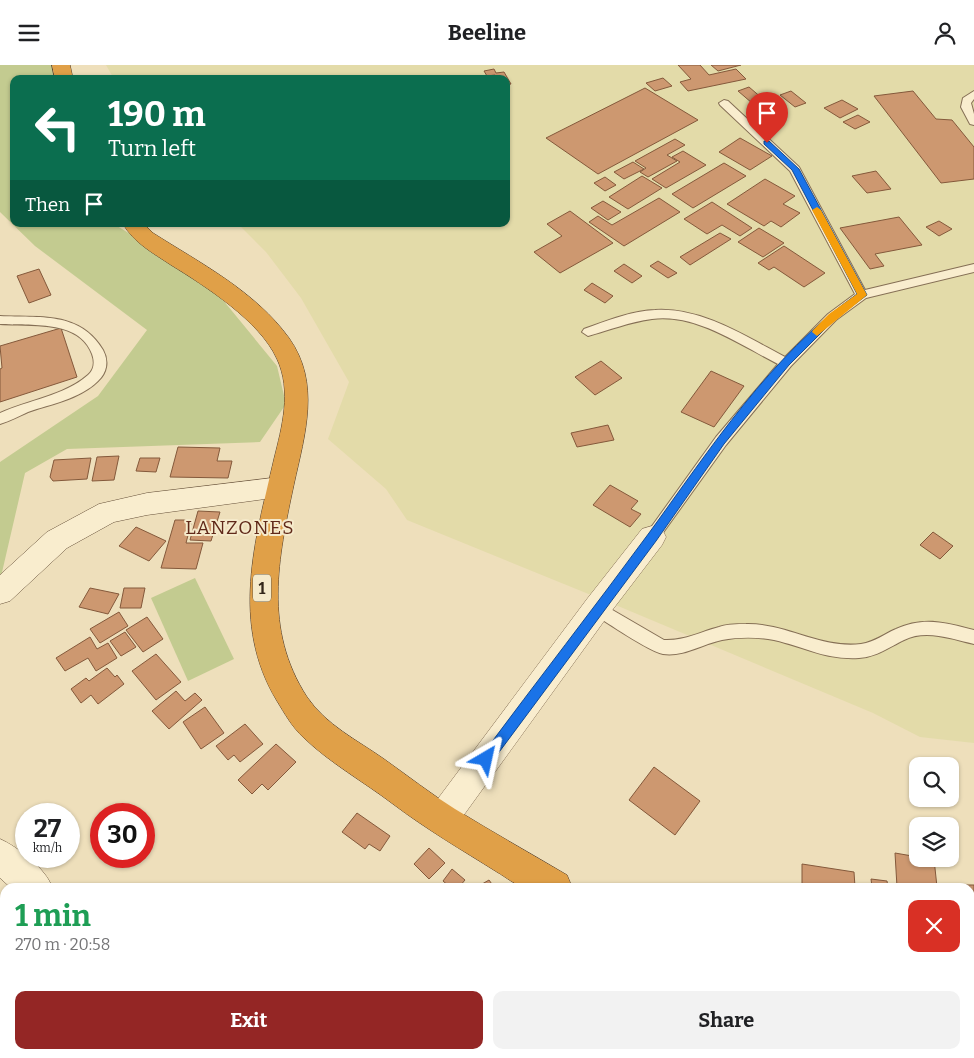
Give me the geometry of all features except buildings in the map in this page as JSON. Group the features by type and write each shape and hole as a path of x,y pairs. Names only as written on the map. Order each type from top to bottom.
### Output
{"highway":[{"name":"1","path":"136,227 145,238 241,301 282,346 296,376 298,410 268,544 262,588 270,656 281,683 298,711 325,737 442,819 548,883"}],"street":[{"path":"0,592 57,540 108,513 147,504 280,487"},
{"path":"442,819 597,608 652,537"},
{"path":"0,856 30,883"}],"lane":[{"path":"974,94 965,103 965,109 974,122"},
{"path":"724,103 795,169 862,295"},
{"path":"652,537 721,441 786,363 832,317 862,295 974,268"},
{"path":"588,332 621,321 656,314 684,316 712,326 786,363"},
{"path":"0,320 66,324 77,328 95,345 100,359 99,371 82,386 14,411 0,419"},
{"path":"597,608 662,647 677,648 721,633 747,631 774,633 831,650 860,651 878,647 900,634 915,629 937,628 974,637"}],"shaded area":[{"path":"106,65 974,65 974,743 920,737 873,713 407,520 386,489 328,439 349,382 301,298 266,252 241,227 510,227 510,75 112,75"}],"green space":[{"path":"0,65 52,65 53,75 10,75 10,222 0,212"},
{"path":"15,227 119,227 209,283 277,366 286,404 260,442 67,449 25,473 0,581 0,462 98,396 147,330 35,246"},
{"path":"195,578 234,659 188,681 151,598"}],"slow traffic":[{"path":"817,210 862,295 832,317 817,332"}],"district":[{"name":"LANZONES","path":"240,527"}],"route":[{"path":"486,759 597,608 652,537 721,441 786,363 832,317 862,295 795,169 767,143"}]}
